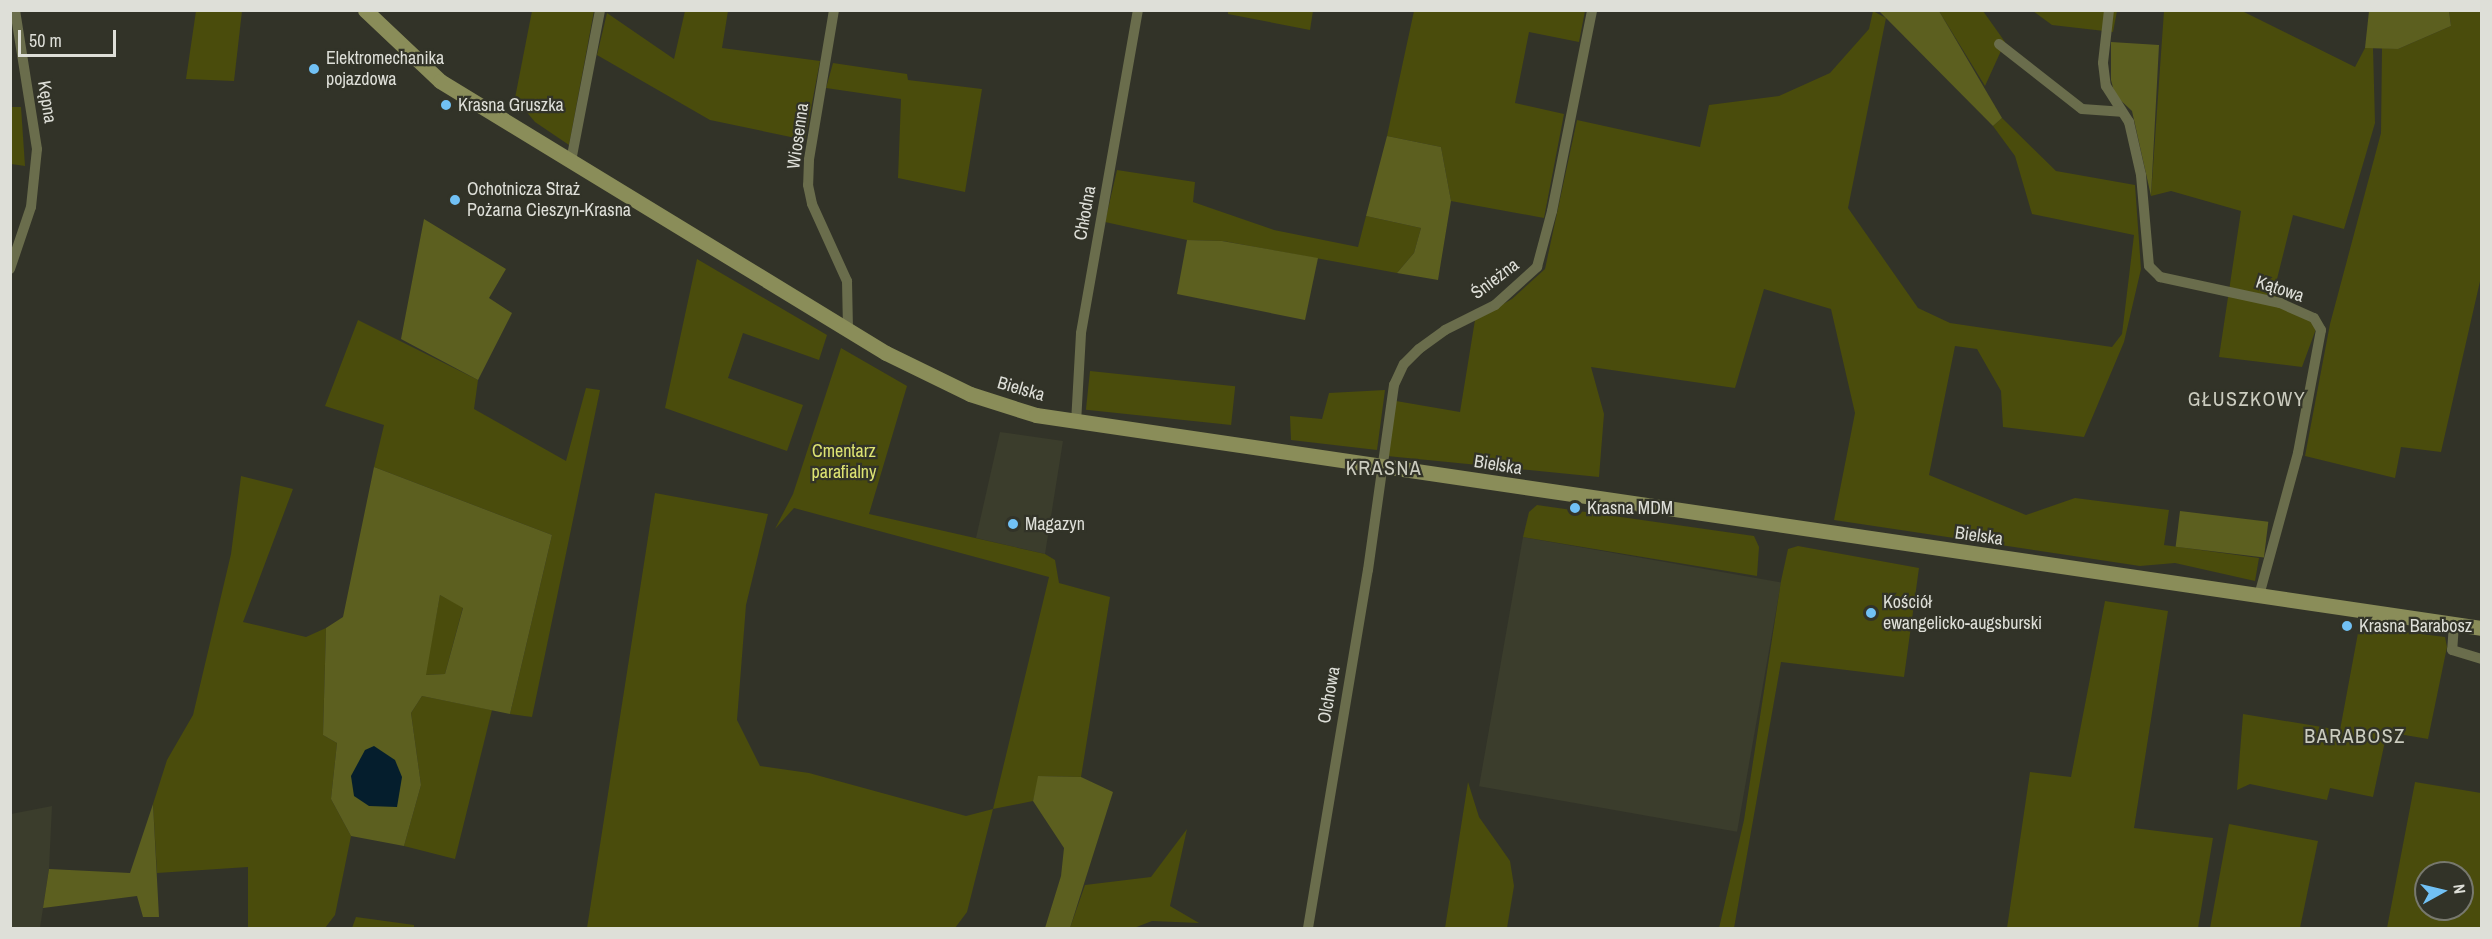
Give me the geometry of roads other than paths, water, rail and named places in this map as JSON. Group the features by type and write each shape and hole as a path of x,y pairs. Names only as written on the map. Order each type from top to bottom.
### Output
{"street":[{"name":"Kępna","path":"10,269 31,207 37,149 15,10"},
{"name":"Bielska","path":"365,10 440,81 886,353 970,394 1076,423 2481,628"},
{"path":"571,160 600,10"},
{"name":"Wiosenna","path":"834,10 809,160 808,185 812,204 847,281 848,330"},
{"name":"Chłodna","path":"1076,423 1081,333 1138,10"},
{"name":"Śnieżna","path":"1382,466 1394,385 1404,364 1445,330 1495,305 1537,267 1552,211 1592,10"},
{"name":"Kątowa","path":"2109,10 2103,63 2106,86 2129,122 2140,175 2149,266 2160,277 2280,303 2314,318 2321,330 2298,453 2259,596"},
{"path":"1999,44 2082,109 2121,112"},
{"name":"Olchowa","path":"1308,928 1382,466"},
{"path":"2454,624 2452,650 2481,659"}],"water":[{"path":"374,746 395,760 402,777 397,807 369,806 354,796 351,776 365,750"}],"place":[{"name":"Elektromechanika pojazdowa","path":"314,69"},
{"name":"Krasna Gruszka","path":"446,105"},
{"name":"Ochotnicza Straż Pożarna Cieszyn-Krasna","path":"455,200"},
{"name":"Krasna MDM","path":"1575,508"},
{"name":"Magazyn","path":"1013,524"},
{"name":"Kościół ewangelicko-augsburski","path":"1871,613"},
{"name":"Krasna Barabosz","path":"2347,626"}],"district":[{"name":"GŁUSZKOWY","path":"2247,398"},
{"name":"KRASNA","path":"1384,467"},
{"name":"BARABOSZ","path":"2355,735"}],"park label":[{"name":"Cmentarz parafialny","path":"844,462"}]}
